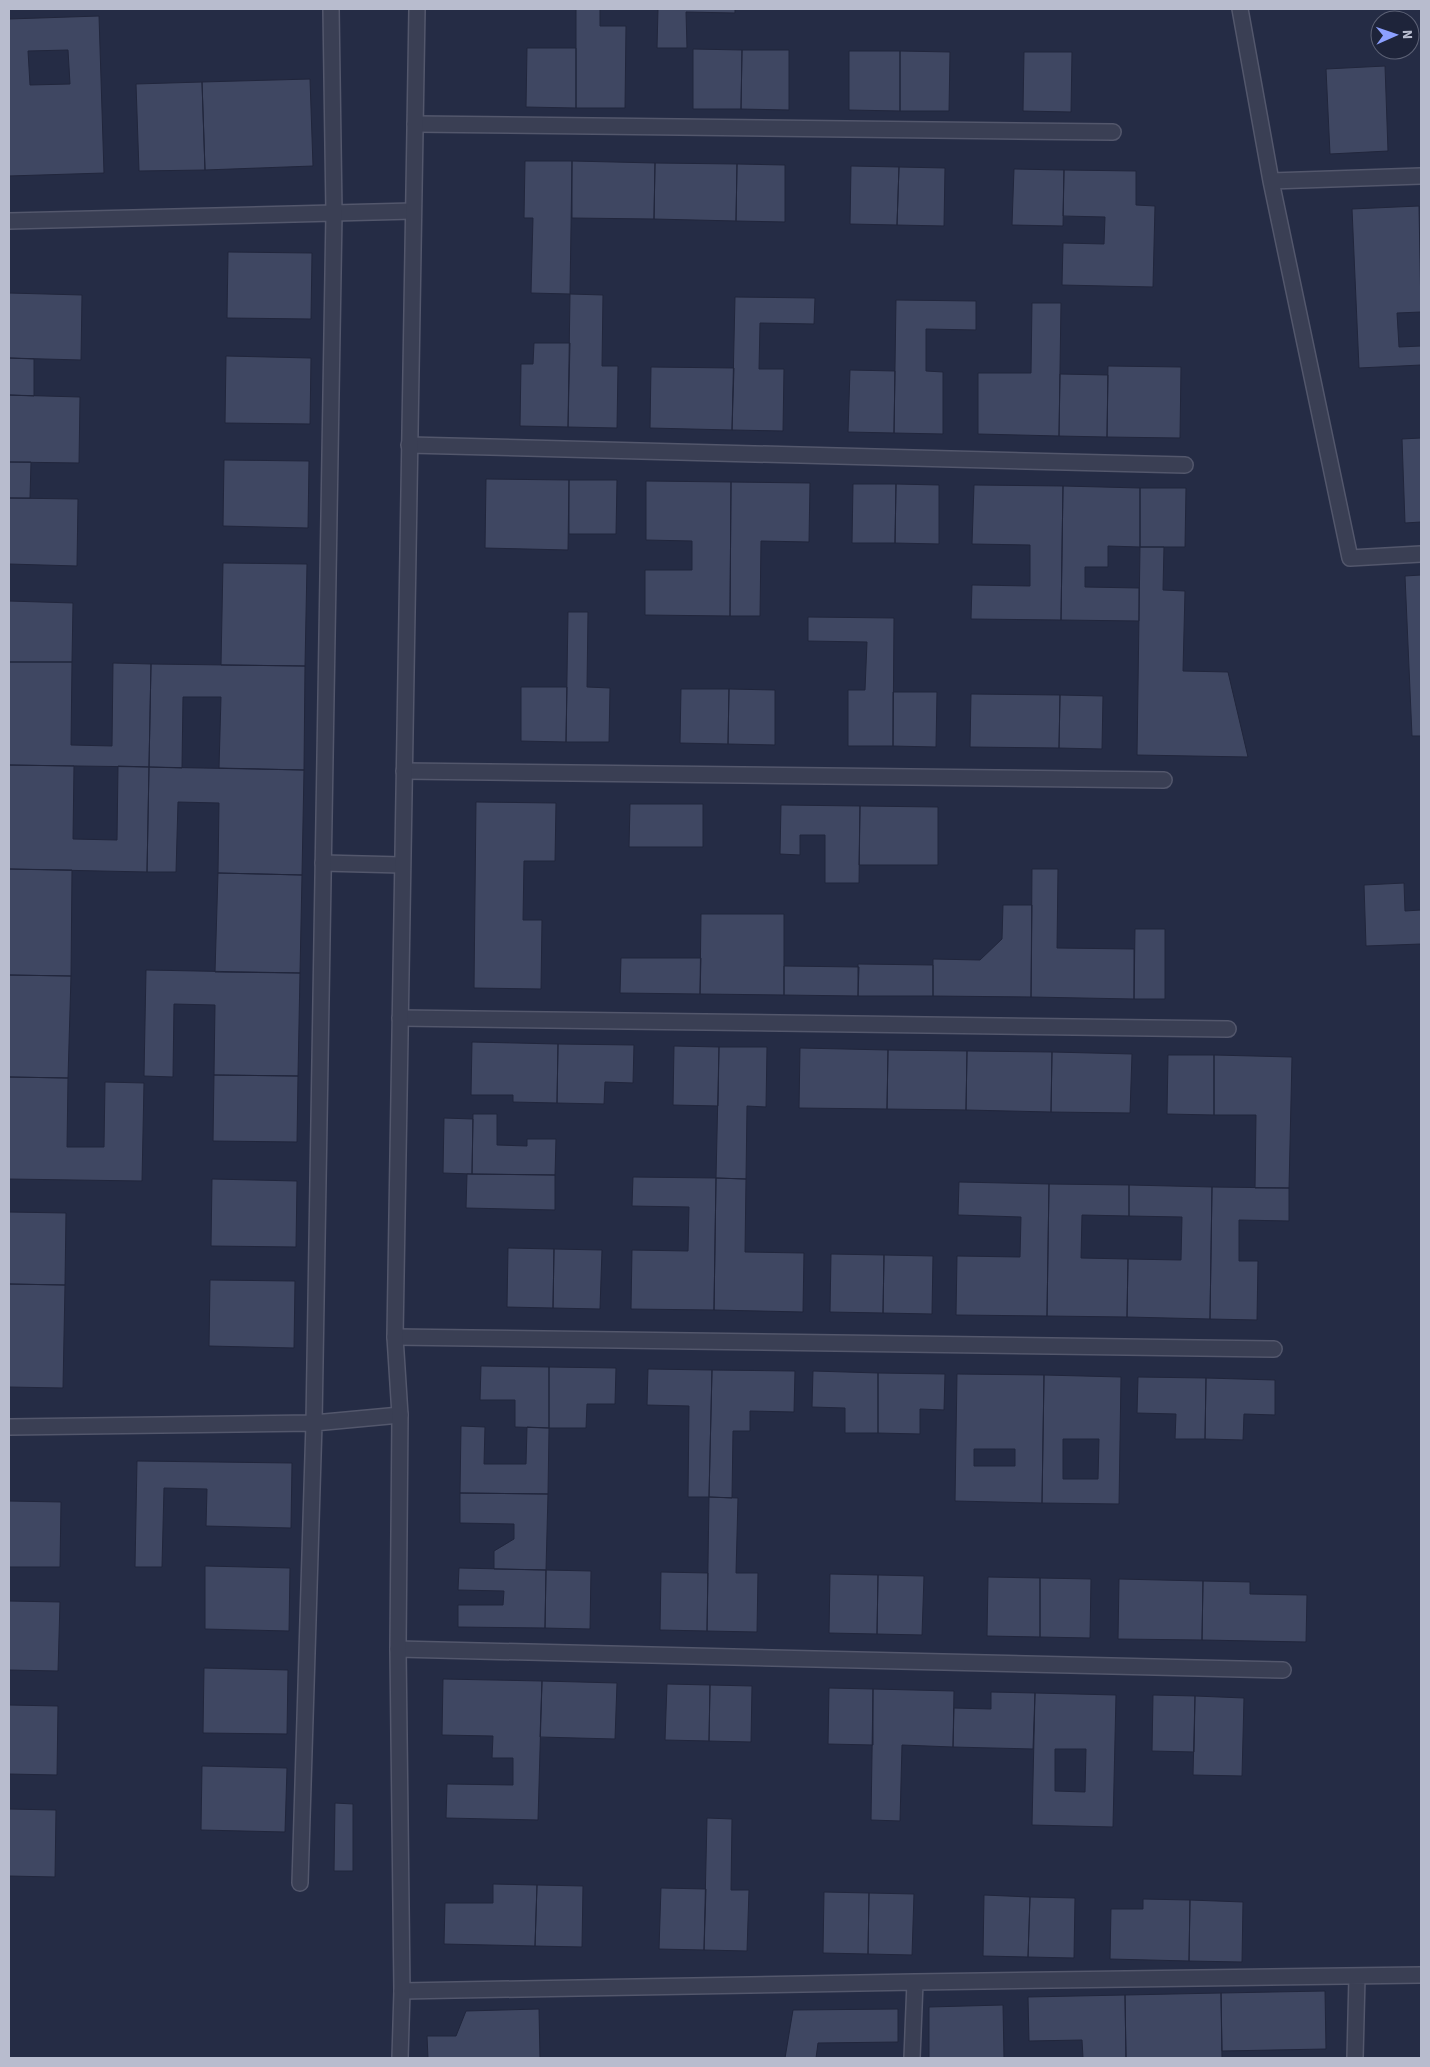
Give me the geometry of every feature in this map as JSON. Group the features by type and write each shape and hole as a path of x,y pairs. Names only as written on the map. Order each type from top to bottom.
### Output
{"street":[{"path":"300,1883 314,1423 324,863 334,213 331,9"},
{"path":"400,2058 402,1991 398,1648 400,1415 395,1337 417,9"},
{"path":"1240,9 1271,181 1350,558 1421,554"},
{"path":"415,124 1113,132"},
{"path":"1271,181 1421,176"},
{"path":"9,221 413,211"},
{"path":"409,445 1185,465"},
{"path":"404,771 1164,780"},
{"path":"324,863 402,865"},
{"path":"400,1018 1228,1029"},
{"path":"395,1337 1274,1349"},
{"path":"9,1427 314,1423 400,1415"},
{"path":"398,1648 1283,1670"},
{"path":"402,1991 1421,1975"},
{"path":"1356,2058 1357,1976"},
{"path":"912,2058 914,1982"}],"building":[{"path":"576,9 600,9 600,26 626,26 625,108 576,108"},
{"path":"658,9 735,9 735,13 686,12 687,48 657,48"},
{"path":"99,16 104,173 9,176 9,19","holes":["68,50 70,84 30,85 28,51"]},
{"path":"527,48 576,48 576,108 526,107"},
{"path":"693,49 742,50 741,109 693,109"},
{"path":"742,50 789,50 789,110 741,109"},
{"path":"849,51 900,51 900,111 849,110"},
{"path":"900,51 950,52 949,111 900,111"},
{"path":"1024,52 1072,52 1071,112 1023,111"},
{"path":"1385,66 1388,151 1330,154 1326,69"},
{"path":"310,79 313,166 205,170 202,82"},
{"path":"202,82 205,170 139,171 136,84"},
{"path":"525,161 572,161 570,294 531,293 533,218 524,218"},
{"path":"572,161 655,163 654,219 572,218"},
{"path":"655,163 737,164 736,221 654,219"},
{"path":"737,164 785,165 785,222 736,221"},
{"path":"851,166 899,167 897,225 850,224"},
{"path":"899,167 945,168 944,226 897,225"},
{"path":"1014,169 1064,170 1063,226 1012,225"},
{"path":"1064,170 1136,171 1136,205 1155,206 1153,287 1062,285 1063,243 1104,244 1105,217 1063,216"},
{"path":"1419,206 1421,312 1397,313 1399,347 1421,346 1421,365 1359,368 1352,209"},
{"path":"228,252 312,253 311,319 227,318"},
{"path":"9,293 82,295 81,360 9,358"},
{"path":"570,294 603,295 602,366 618,366 617,428 568,427"},
{"path":"735,297 815,298 814,324 760,323 759,369 784,369 783,431 732,430"},
{"path":"896,300 976,301 976,330 926,329 926,371 943,372 943,434 894,433"},
{"path":"1032,303 1061,303 1059,436 978,434 978,373 1031,373"},
{"path":"534,343 570,343 568,427 520,426 521,364 533,364"},
{"path":"226,356 311,358 310,424 225,423"},
{"path":"9,358 34,359 34,396 9,395"},
{"path":"1108,366 1181,367 1180,438 1107,437"},
{"path":"651,367 734,368 732,430 650,428"},
{"path":"850,370 895,371 894,433 848,432"},
{"path":"1060,374 1108,375 1107,437 1059,436"},
{"path":"9,395 80,397 79,463 9,462"},
{"path":"1421,438 1421,522 1405,523 1402,439"},
{"path":"224,460 309,461 308,528 223,526"},
{"path":"9,462 31,462 30,498 9,498"},
{"path":"486,479 569,480 568,550 485,548"},
{"path":"569,480 617,480 616,534 569,534"},
{"path":"646,481 731,482 730,616 645,615 645,570 692,570 692,541 646,540"},
{"path":"731,482 810,483 809,542 761,541 760,616 730,616"},
{"path":"853,484 896,484 895,543 852,543"},
{"path":"896,484 939,485 939,544 895,543"},
{"path":"974,485 1063,486 1061,620 971,619 972,585 1030,586 1030,545 972,544"},
{"path":"1063,486 1140,488 1140,547 1108,546 1108,567 1085,567 1085,587 1139,588 1139,621 1061,620"},
{"path":"1140,488 1186,488 1185,547 1140,547"},
{"path":"9,498 78,499 77,566 9,564"},
{"path":"1140,547 1164,547 1163,590 1185,591 1183,671 1228,672 1248,757 1137,755"},
{"path":"223,563 307,564 305,666 221,665"},
{"path":"1421,575 1421,736 1412,736 1405,576"},
{"path":"9,601 73,603 72,662 9,662"},
{"path":"568,612 588,612 587,687 610,688 609,742 566,742"},
{"path":"808,617 894,618 893,746 848,746 848,690 865,690 867,642 808,641"},
{"path":"9,662 72,662 71,745 112,746 113,663 151,664 149,767 9,765"},
{"path":"151,664 305,666 304,770 219,768 221,697 183,697 182,768 149,767"},
{"path":"521,687 567,687 566,742 521,741"},
{"path":"681,689 729,689 728,744 680,743"},
{"path":"729,689 775,690 775,745 728,744"},
{"path":"893,692 937,692 936,747 893,746"},
{"path":"971,694 1060,695 1059,748 970,747"},
{"path":"1060,695 1103,696 1102,749 1059,748"},
{"path":"9,765 74,766 73,839 117,840 118,766 149,767 147,872 9,869"},
{"path":"149,767 304,770 302,875 218,873 219,803 178,802 176,872 147,872"},
{"path":"476,802 556,803 555,861 524,861 523,920 542,920 541,989 474,988"},
{"path":"630,804 703,804 703,847 629,847"},
{"path":"781,805 860,806 859,883 825,883 825,835 800,835 800,855 780,854"},
{"path":"860,806 938,807 938,865 859,865"},
{"path":"9,869 72,870 71,976 9,975"},
{"path":"1032,869 1058,869 1057,948 1134,949 1134,999 1031,997"},
{"path":"218,873 302,875 300,973 215,972"},
{"path":"1404,883 1405,911 1421,910 1421,944 1366,946 1364,885"},
{"path":"1003,905 1032,905 1031,997 933,996 933,959 980,960 1002,939"},
{"path":"701,914 784,914 784,995 700,994"},
{"path":"1135,929 1165,929 1165,999 1134,999"},
{"path":"621,958 701,958 700,994 620,993"},
{"path":"858,964 933,965 933,996 858,996"},
{"path":"784,966 859,967 858,996 784,995"},
{"path":"146,970 300,973 298,1076 214,1075 215,1005 174,1004 173,1077 144,1076"},
{"path":"9,975 71,976 68,1078 9,1077"},
{"path":"472,1042 558,1044 557,1103 513,1102 513,1095 471,1095"},
{"path":"558,1044 634,1045 633,1083 605,1082 604,1104 557,1103"},
{"path":"674,1046 719,1047 718,1106 673,1105"},
{"path":"719,1047 767,1047 766,1107 747,1106 746,1179 716,1178"},
{"path":"800,1048 888,1050 887,1109 799,1108"},
{"path":"888,1050 967,1051 966,1110 887,1109"},
{"path":"967,1051 1052,1052 1051,1112 966,1110"},
{"path":"1052,1052 1132,1054 1130,1113 1051,1112"},
{"path":"1168,1055 1214,1055 1214,1115 1167,1114"},
{"path":"1214,1055 1292,1057 1289,1188 1255,1188 1256,1115 1214,1115"},
{"path":"214,1075 298,1076 297,1142 213,1141"},
{"path":"9,1077 68,1078 67,1147 104,1147 105,1082 144,1083 142,1181 9,1179"},
{"path":"473,1114 497,1114 497,1145 527,1146 527,1139 556,1139 555,1175 472,1174"},
{"path":"444,1118 473,1119 472,1174 443,1173"},
{"path":"467,1174 555,1175 555,1210 466,1208"},
{"path":"633,1177 716,1178 714,1310 631,1309 632,1250 688,1251 689,1207 632,1206"},
{"path":"716,1178 746,1179 745,1252 804,1253 803,1312 714,1310"},
{"path":"212,1179 297,1181 296,1247 211,1246"},
{"path":"959,1182 1049,1184 1047,1316 956,1315 957,1256 1020,1257 1021,1217 958,1215"},
{"path":"1049,1184 1129,1185 1129,1216 1082,1215 1081,1258 1128,1259 1127,1317 1047,1316"},
{"path":"1129,1185 1212,1187 1210,1319 1127,1317 1128,1259 1181,1260 1182,1217 1129,1216"},
{"path":"1212,1187 1289,1188 1289,1221 1239,1220 1239,1261 1258,1261 1257,1320 1210,1319"},
{"path":"9,1212 66,1213 65,1285 9,1284"},
{"path":"508,1248 554,1249 553,1308 507,1307"},
{"path":"554,1249 602,1250 600,1309 553,1308"},
{"path":"831,1254 884,1255 883,1313 830,1312"},
{"path":"884,1255 933,1256 932,1314 883,1313"},
{"path":"210,1280 295,1281 294,1348 209,1346"},
{"path":"9,1284 65,1285 63,1388 9,1387"},
{"path":"481,1366 549,1367 549,1428 515,1427 515,1400 480,1400"},
{"path":"549,1367 616,1368 615,1404 587,1404 586,1428 549,1428"},
{"path":"648,1369 712,1370 709,1497 688,1497 689,1406 647,1405"},
{"path":"712,1370 795,1371 794,1412 750,1411 750,1431 733,1431 732,1498 709,1497"},
{"path":"813,1371 878,1373 878,1433 845,1433 845,1408 812,1407"},
{"path":"878,1373 945,1374 944,1410 920,1409 920,1434 878,1433"},
{"path":"957,1374 1044,1375 1042,1503 955,1501","holes":["974,1449 1015,1449 1015,1466 974,1466"]},
{"path":"1044,1375 1121,1377 1119,1504 1042,1503","holes":["1063,1439 1099,1439 1098,1479 1063,1479"]},
{"path":"1138,1377 1206,1378 1205,1439 1175,1439 1176,1414 1137,1413"},
{"path":"1206,1378 1275,1380 1275,1415 1244,1414 1243,1440 1205,1439"},
{"path":"461,1426 485,1427 484,1464 526,1464 527,1427 549,1428 548,1494 460,1493"},
{"path":"137,1461 292,1463 291,1528 206,1526 207,1489 164,1488 162,1567 135,1567"},
{"path":"460,1493 548,1494 546,1570 494,1569 494,1551 514,1539 514,1524 460,1523"},
{"path":"709,1497 738,1498 736,1573 758,1573 757,1632 707,1631"},
{"path":"9,1501 61,1502 60,1567 9,1567"},
{"path":"205,1566 290,1568 289,1631 205,1629"},
{"path":"459,1568 546,1570 545,1628 458,1627 458,1605 503,1605 504,1591 458,1590"},
{"path":"546,1570 591,1571 590,1629 545,1628"},
{"path":"661,1572 708,1573 707,1631 660,1630"},
{"path":"830,1574 878,1575 877,1634 829,1633"},
{"path":"878,1575 924,1576 922,1635 877,1634"},
{"path":"988,1577 1040,1578 1040,1637 987,1636"},
{"path":"1040,1578 1091,1579 1090,1638 1040,1637"},
{"path":"1119,1579 1203,1581 1202,1640 1118,1639"},
{"path":"1203,1581 1250,1582 1250,1594 1307,1595 1306,1642 1202,1640"},
{"path":"9,1601 60,1602 58,1671 9,1670"},
{"path":"204,1668 288,1670 287,1734 203,1733"},
{"path":"443,1679 542,1681 538,1820 446,1818 447,1784 513,1785 513,1758 492,1758 493,1736 442,1735"},
{"path":"542,1681 617,1683 615,1739 540,1737"},
{"path":"667,1684 710,1685 709,1741 665,1740"},
{"path":"710,1685 752,1686 751,1742 709,1741"},
{"path":"829,1688 873,1689 873,1745 828,1744"},
{"path":"873,1689 954,1691 953,1747 902,1745 900,1821 871,1820"},
{"path":"991,1692 1035,1693 1033,1749 953,1747 954,1708 991,1709"},
{"path":"1035,1693 1116,1695 1113,1827 1032,1825","holes":["1055,1749 1086,1749 1085,1792 1055,1791"]},
{"path":"1153,1695 1195,1696 1194,1752 1152,1751"},
{"path":"1195,1696 1244,1698 1242,1776 1193,1775"},
{"path":"9,1705 58,1706 57,1775 9,1774"},
{"path":"202,1766 287,1768 285,1832 201,1830"},
{"path":"335,1803 353,1804 353,1871 334,1871"},
{"path":"9,1809 56,1810 55,1877 9,1876"},
{"path":"707,1818 732,1819 731,1890 749,1890 747,1951 704,1950"},
{"path":"493,1884 537,1885 535,1946 444,1944 445,1903 493,1903"},
{"path":"537,1885 583,1886 582,1947 535,1946"},
{"path":"661,1888 706,1889 704,1950 659,1949"},
{"path":"824,1892 869,1893 868,1954 823,1953"},
{"path":"869,1893 914,1894 912,1955 868,1954"},
{"path":"984,1895 1030,1897 1028,1957 983,1956"},
{"path":"1030,1897 1075,1898 1074,1958 1028,1957"},
{"path":"1143,1899 1190,1900 1189,1961 1110,1959 1111,1909 1143,1909"},
{"path":"1190,1900 1243,1902 1242,1962 1189,1961"},
{"path":"1325,1991 1326,2049 1222,2051 1221,1993"},
{"path":"1221,1993 1222,2058 1126,2058 1125,1995"},
{"path":"1125,1995 1126,2058 1083,2058 1082,2040 1029,2041 1028,1997"},
{"path":"1003,2005 1004,2058 929,2058 929,2007"},
{"path":"539,2009 540,2058 428,2058 427,2036 456,2036 466,2011"},
{"path":"898,2009 898,2042 818,2043 816,2058 785,2058 793,2010"}]}
